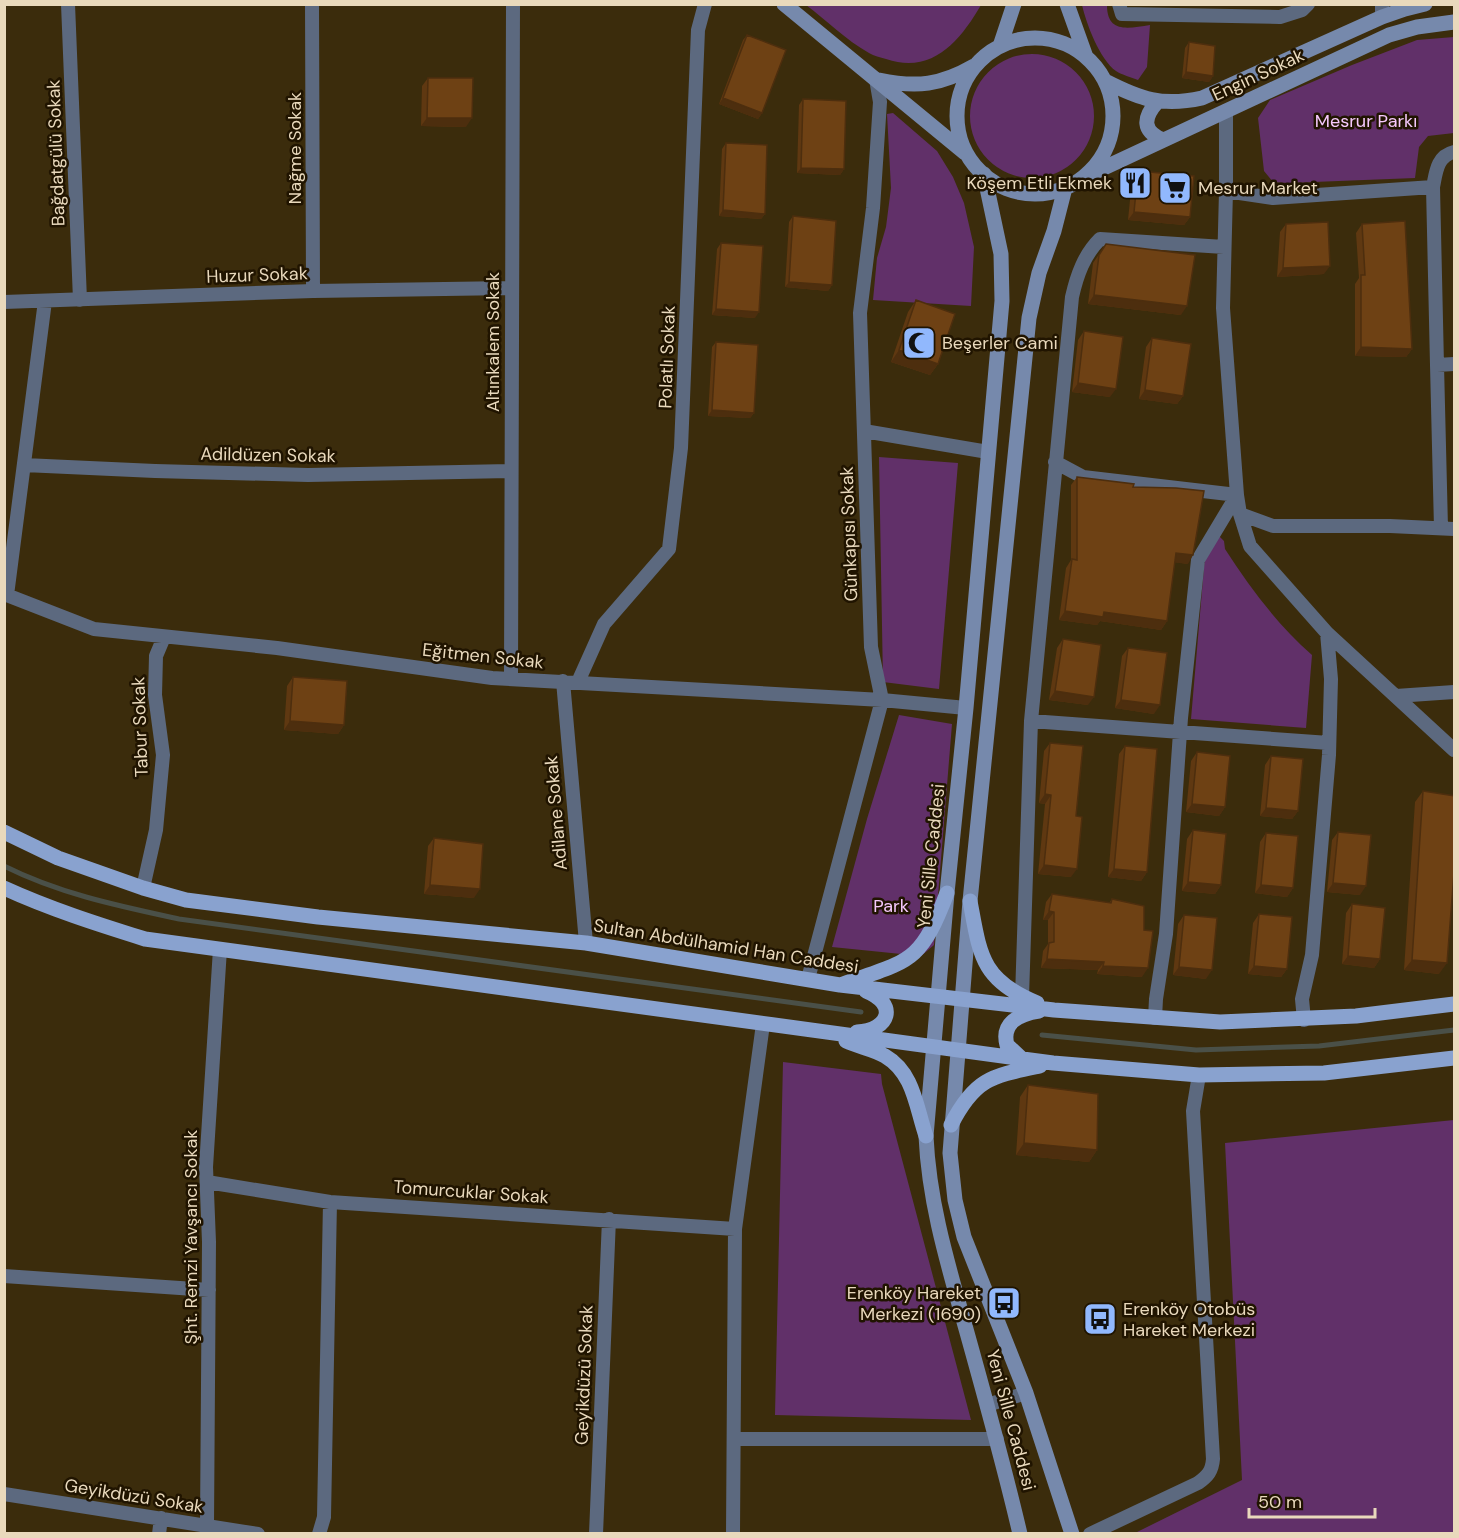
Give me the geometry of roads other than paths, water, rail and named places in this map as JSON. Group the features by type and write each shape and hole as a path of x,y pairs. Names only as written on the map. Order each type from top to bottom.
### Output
{"main road":[{"path":"784,4 968,156 984,174 1002,186 1022,193 1044,193 1065,188 1083,177 1098,162 1108,143 1113,122 1112,101 1105,81 1086,57 1067,44 1045,38 1022,39 1000,46 987,54 975,66 963,86 957,110 959,134 968,156"},
{"path":"1000,46 1014,4"},
{"path":"1067,4 1086,57"},
{"name":"Engin Sokak","path":"1105,81 1133,96 1157,102 1182,102 1202,98 1382,11 1425,4"},
{"name":"Engin Sokak","path":"1083,177 1389,35 1417,27 1455,22"},
{"path":"876,79 915,86 936,83 975,66"},
{"path":"1157,102 1150,111 1147,120 1148,129 1154,136 1163,140"},
{"name":"Yeni Sille Caddesi","path":"984,174 1001,254 1002,301 966,708 946,893 926,1136 927,1166 934,1211 998,1439 1020,1533"},
{"name":"Yeni Sille Caddesi","path":"1065,188 1054,231 1039,273 1029,318 970,901 950,1153 959,1219 972,1259 1026,1393 1072,1533"},
{"name":"Sultan Abdülhamid Han Caddesi","path":"4,832 58,858 142,888 186,900 318,917 586,943 840,985 1054,1010 1220,1022 1304,1020 1398,1012 1455,1004"},
{"path":"4,888 38,903 145,939 1053,1063 1200,1075 1324,1073 1455,1058"},
{"path":"840,985 888,969 915,954 932,928 946,893"},
{"path":"970,901 986,964 1000,984 1022,997 1054,1010"},
{"path":"830,1033 870,1031 883,1022 886,1014 886,1008 877,995 840,985"},
{"path":"1025,1059 1017,1056 1007,1046 1005,1033 1007,1026 1029,1013 1054,1010"},
{"path":"830,1033 887,1057 904,1072 912,1089 926,1136"},
{"path":"951,1125 966,1099 987,1080 999,1075 1053,1063"}],"street":[{"name":"Bağdatgülü Sokak","path":"68,4 80,300"},
{"name":"Nağme Sokak","path":"312,4 314,291"},
{"name":"Altınkalem Sokak","path":"511,679 513,4"},
{"name":"Polatlı Sokak","path":"578,682 604,624 669,549 681,448 698,30 705,4"},
{"path":"1119,4 1122,14 1280,17 1302,10 1308,4"},
{"name":"Günkapısı Sokak","path":"808,979 882,700 870,647 860,313 873,208 880,102 876,79"},
{"path":"1226,111 1222,308 1236,495 1250,546 1327,633 1455,750"},
{"path":"1240,514 1272,526 1448,528 1437,365 1433,187 1437,165 1451,152 1455,152"},
{"path":"1226,191 1273,198 1433,187"},
{"path":"1022,997 1031,721 1072,297 1077,275 1092,247 1100,239 1224,247"},
{"name":"Huzur Sokak","path":"4,302 314,291 511,288"},
{"path":"6,595 45,301"},
{"path":"1437,365 1455,364"},
{"path":"864,430 988,452"},
{"path":"1055,462 1083,477 1236,495"},
{"name":"Adildüzen Sokak","path":"24,465 308,475 511,471"},
{"path":"1155,1018 1166,934 1180,733 1198,560 1236,495"},
{"name":"Eğitmen Sokak","path":"6,595 94,629 277,648 492,678 882,700 966,708"},
{"path":"1304,1020 1302,999 1312,955 1329,743 1331,679 1327,633"},
{"name":"Tabur Sokak","path":"142,888 156,830 163,755 155,695 156,656 164,637"},
{"name":"Adilane Sokak","path":"563,681 586,943"},
{"path":"1396,696 1455,692"},
{"path":"1031,721 1329,743"},
{"name":"Şht. Remzi Yavşancı Sokak","path":"207,1525 209,1290 207,1182 220,950"},
{"path":"733,1533 735,1229 763,1023"},
{"path":"1090,1533 1198,1483 1212,1469 1193,1111 1200,1075"},
{"name":"Tomurcuklar Sokak","path":"207,1182 330,1202 735,1229"},
{"path":"320,1533 324,1517 330,1202"},
{"name":"Geyikdüzü Sokak","path":"596,1533 609,1219"},
{"path":"4,1276 209,1290"},
{"path":"987,1405 1026,1393"},
{"path":"734,1439 998,1439"},
{"name":"Geyikdüzü Sokak","path":"4,1494 258,1533"},
{"path":"159,1533 161,1518"}],"waterway":[{"path":"4,866 68,892 179,919 861,1012"},
{"path":"1042,1035 1196,1050 1319,1046 1454,1030"}],"place":[{"name":"Köşem Etli Ekmek","path":"1135,183"},
{"name":"Mesrur Market","path":"1175,188"},
{"name":"Beşerler Cami","path":"919,343"},
{"name":"Erenköy Hareket Merkezi (1690)","path":"1004,1303"},
{"name":"Erenköy Otobüs Hareket Merkezi","path":"1100,1319"}],"park label":[{"name":"Mesrur Parkı","path":"1366,121"},
{"name":"Park","path":"891,906"}]}
